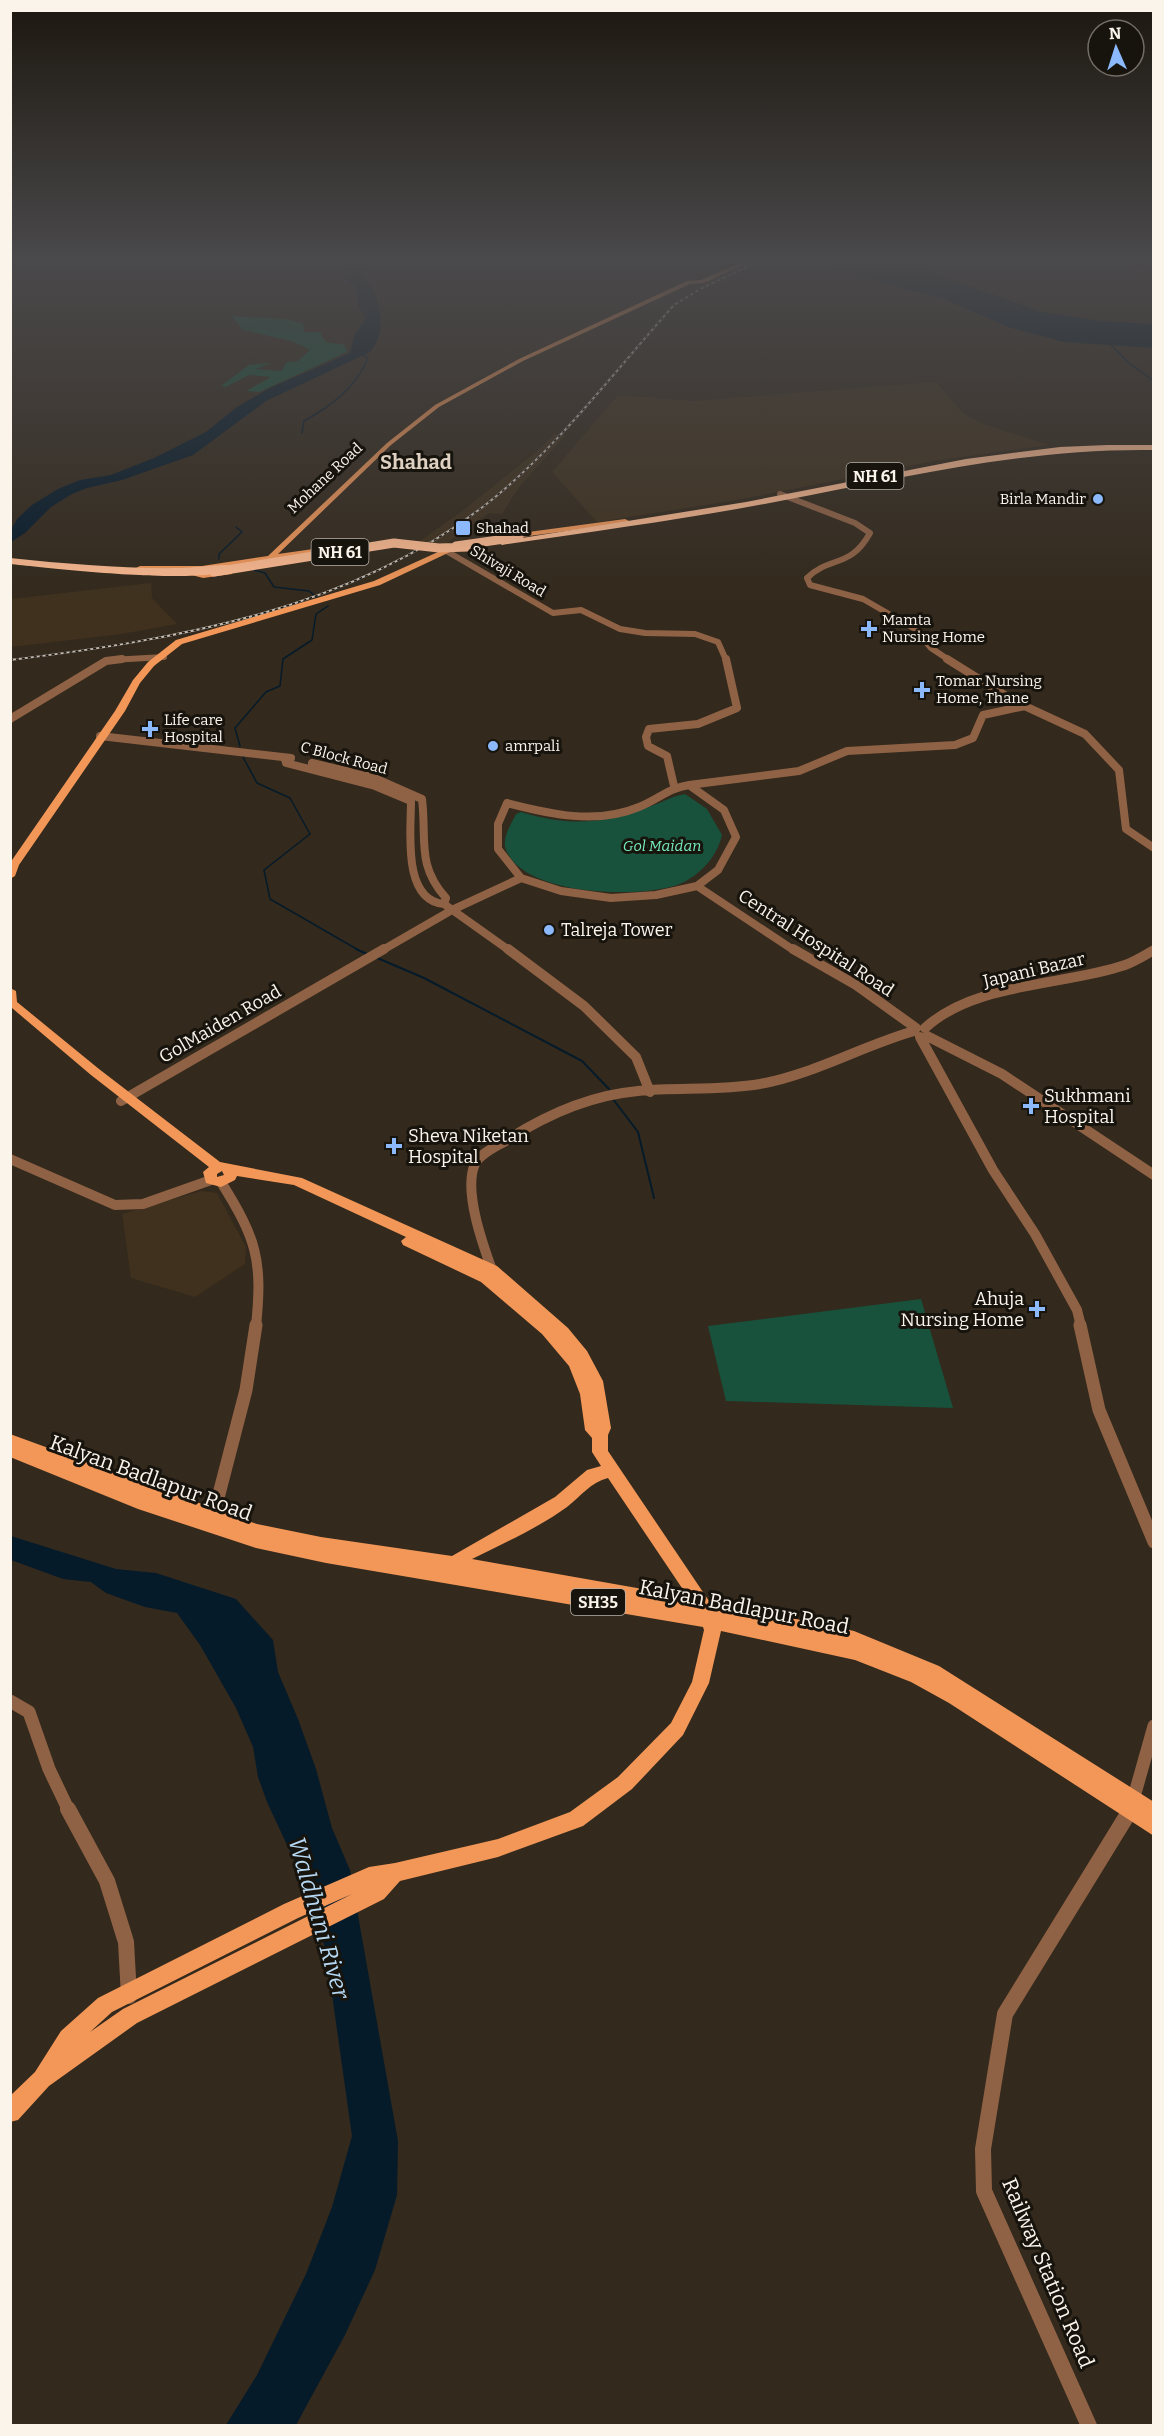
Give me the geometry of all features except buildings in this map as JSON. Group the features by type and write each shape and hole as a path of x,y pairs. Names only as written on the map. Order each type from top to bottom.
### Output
{"highway":[{"name":"NH 61","path":"96,571 116,576 192,574 399,541 452,546 591,528 782,496 800,496 928,467 1054,447 1154,446"},
{"name":"NH 61","path":"574,530 675,514"},
{"name":"NH 61","path":"17,564 119,573 205,572"}],"main road":[{"name":"Mohane Road","path":"259,559 402,426 434,404 493,375"},
{"name":"Mohane Road","path":"271,557 389,444 437,406 479,382"},
{"path":"450,552 459,544 625,521"},
{"path":"11,879 32,842 103,736 162,657 182,645 378,585 450,552 590,531 591,528"},
{"path":"96,571 202,568 394,539 399,544 202,576 192,574"},
{"path":"12,1003 124,1099 220,1175 292,1190 489,1274 547,1330 575,1363 588,1394 593,1430 600,1435 600,1452 593,1475"},
{"name":"Kalyan Badlapur Road","path":"10,1440 256,1541 326,1556 449,1569 854,1639 891,1653 962,1689 1132,1806 1154,1827"},
{"name":"Kalyan Badlapur Road","path":"10,1450 144,1504 212,1521"},
{"path":"42,2079 68,2038 105,2006 129,1991 295,1920 395,1874 498,1848 576,1819 625,1783 677,1729 700,1683 713,1630 708,1615 678,1573 600,1452"},
{"path":"449,1569 544,1513 593,1475 612,1470"},
{"name":"Kalyan Badlapur Road","path":"1132,1806 1154,1813"},
{"path":"10,2112 42,2079 130,2016 295,1920"}],"street":[{"path":"800,496 865,527 870,533 851,559 812,572 807,578 810,585 863,599 915,629 931,648 966,672 1025,706 1085,735 1119,770 1126,829 1154,848"},
{"name":"Shivaji Road","path":"450,552 553,613 582,610 620,629 645,633 695,634 718,642 726,656 737,708 698,724 649,729 646,737 648,746 667,756 674,786"},
{"path":"10,719 106,661 162,657"},
{"path":"690,785 724,810 736,837 718,870 697,886 656,896 610,898 561,891 521,878 498,849 498,824 507,803 560,818 582,818 633,810 674,786 799,771 847,751 955,745 973,738 983,716 1025,706"},
{"name":"C Block Road","path":"103,736 285,759 294,758 370,777 404,794 412,805"},
{"name":"C Block Road","path":"285,759 286,763 422,799 423,805"},
{"path":"362,783 370,777"},
{"path":"448,907 446,898 432,884 424,868 426,822 423,805 412,805 411,869 420,888 434,903 448,907 474,924 584,1006 636,1057 650,1092"},
{"path":"410,848 424,847"},
{"name":"GolMaiden Road","path":"124,1099 379,953 448,907 521,878"},
{"path":"420,888 432,884"},
{"name":"Central Hospital Road","path":"697,886 800,954 856,985 922,1032 1002,1074 1154,1175"},
{"name":"Japani Bazar","path":"489,1274 479,1235 472,1175 475,1162 514,1135 586,1101 620,1093 761,1084 799,1074 895,1036 922,1032 948,1012 975,1001 1126,965 1154,950"},
{"path":"922,1032 922,1046 993,1170 1035,1234 1077,1310 1099,1410 1154,1542"},
{"name":"Central Hospital Road","path":"922,1032 1006,1070 1154,1167"},
{"path":"10,1159 115,1205 143,1204 220,1175 247,1224 259,1263 256,1323 246,1390 212,1521"},
{"path":"10,1701 29,1713 49,1769 78,1830 107,1881 126,1942 130,2016"},
{"name":"Railway Station Road","path":"1089,2426 984,2191 982,2164 1005,2014 1132,1806 1154,1726"}],"shaded area":[{"path":"936,382 963,413 983,424 1049,445 940,460 737,500 597,522 552,472 618,395 693,401"},
{"path":"554,434 566,435 519,487 502,514 489,513 444,545 420,541 465,509 537,451"},
{"path":"151,583 152,598 177,624 122,634 11,647 11,599"},
{"path":"201,1191 217,1193 246,1247 245,1264 195,1297 131,1278 122,1214"}],"green space":[{"path":"236,375 297,375 259,392 246,391 271,377 249,375 226,387 221,386"},
{"name":"Gol Maidan","path":"685,794 707,809 722,835 716,852 705,866 698,873 674,886 656,890 609,892 558,885 536,877 518,866 505,847 505,837 509,827 516,814 521,812 556,820 604,820"},
{"path":"921,1299 953,1408 726,1401 708,1326"}],"water":[{"path":"300,375 322,375 266,401 193,455 122,480 72,494 51,507 25,533 11,542 11,529 18,518 32,505 58,489 80,480 111,475 154,458 206,432 237,407 270,388"},
{"name":"Waldhuni River","path":"11,1536 116,1569 156,1573 236,1599 273,1640 278,1672 298,1719 316,1769 332,1828 350,1870 398,2141 397,2195 375,2270 345,2335 296,2425 226,2425 257,2375 306,2274 332,2207 352,2136 326,1952 307,1888 267,1802 258,1777 253,1747 236,1708 200,1645 177,1613 145,1607 106,1593 91,1582 63,1579 11,1560"}],"waterway":[{"path":"302,433 304,421 342,395 359,375"},
{"path":"1145,375 1154,381"},
{"path":"219,559 219,554 242,532 236,527"},
{"path":"254,570 265,573 274,587 309,591 318,598"},
{"path":"240,746 235,728 266,692 280,686 283,659 312,640 316,614 328,606"},
{"path":"243,757 257,783 290,798 310,834 264,870 270,899 359,950"},
{"path":"359,950 367,954"},
{"path":"375,957 424,978 582,1061 609,1089"},
{"path":"613,1099 638,1132 654,1198"}],"railway":[{"path":"10,660 72,652 197,630 318,595 376,571 432,542 484,506 560,436 614,375"}],"place":[{"name":"Birla Mandir","path":"1098,499"},
{"name":"Shahad","path":"463,528"},
{"name":"Mamta Nursing Home","path":"869,629"},
{"name":"Tomar Nursing Home, Thane","path":"922,690"},
{"name":"Life care Hospital","path":"150,729"},
{"name":"amrpali","path":"493,746"},
{"name":"Talreja Tower","path":"549,930"},
{"name":"Sukhmani Hospital","path":"1031,1106"},
{"name":"Sheva Niketan Hospital","path":"394,1146"},
{"name":"Ahuja Nursing Home","path":"1037,1309"}],"district":[{"name":"Shahad","path":"416,462"}]}
